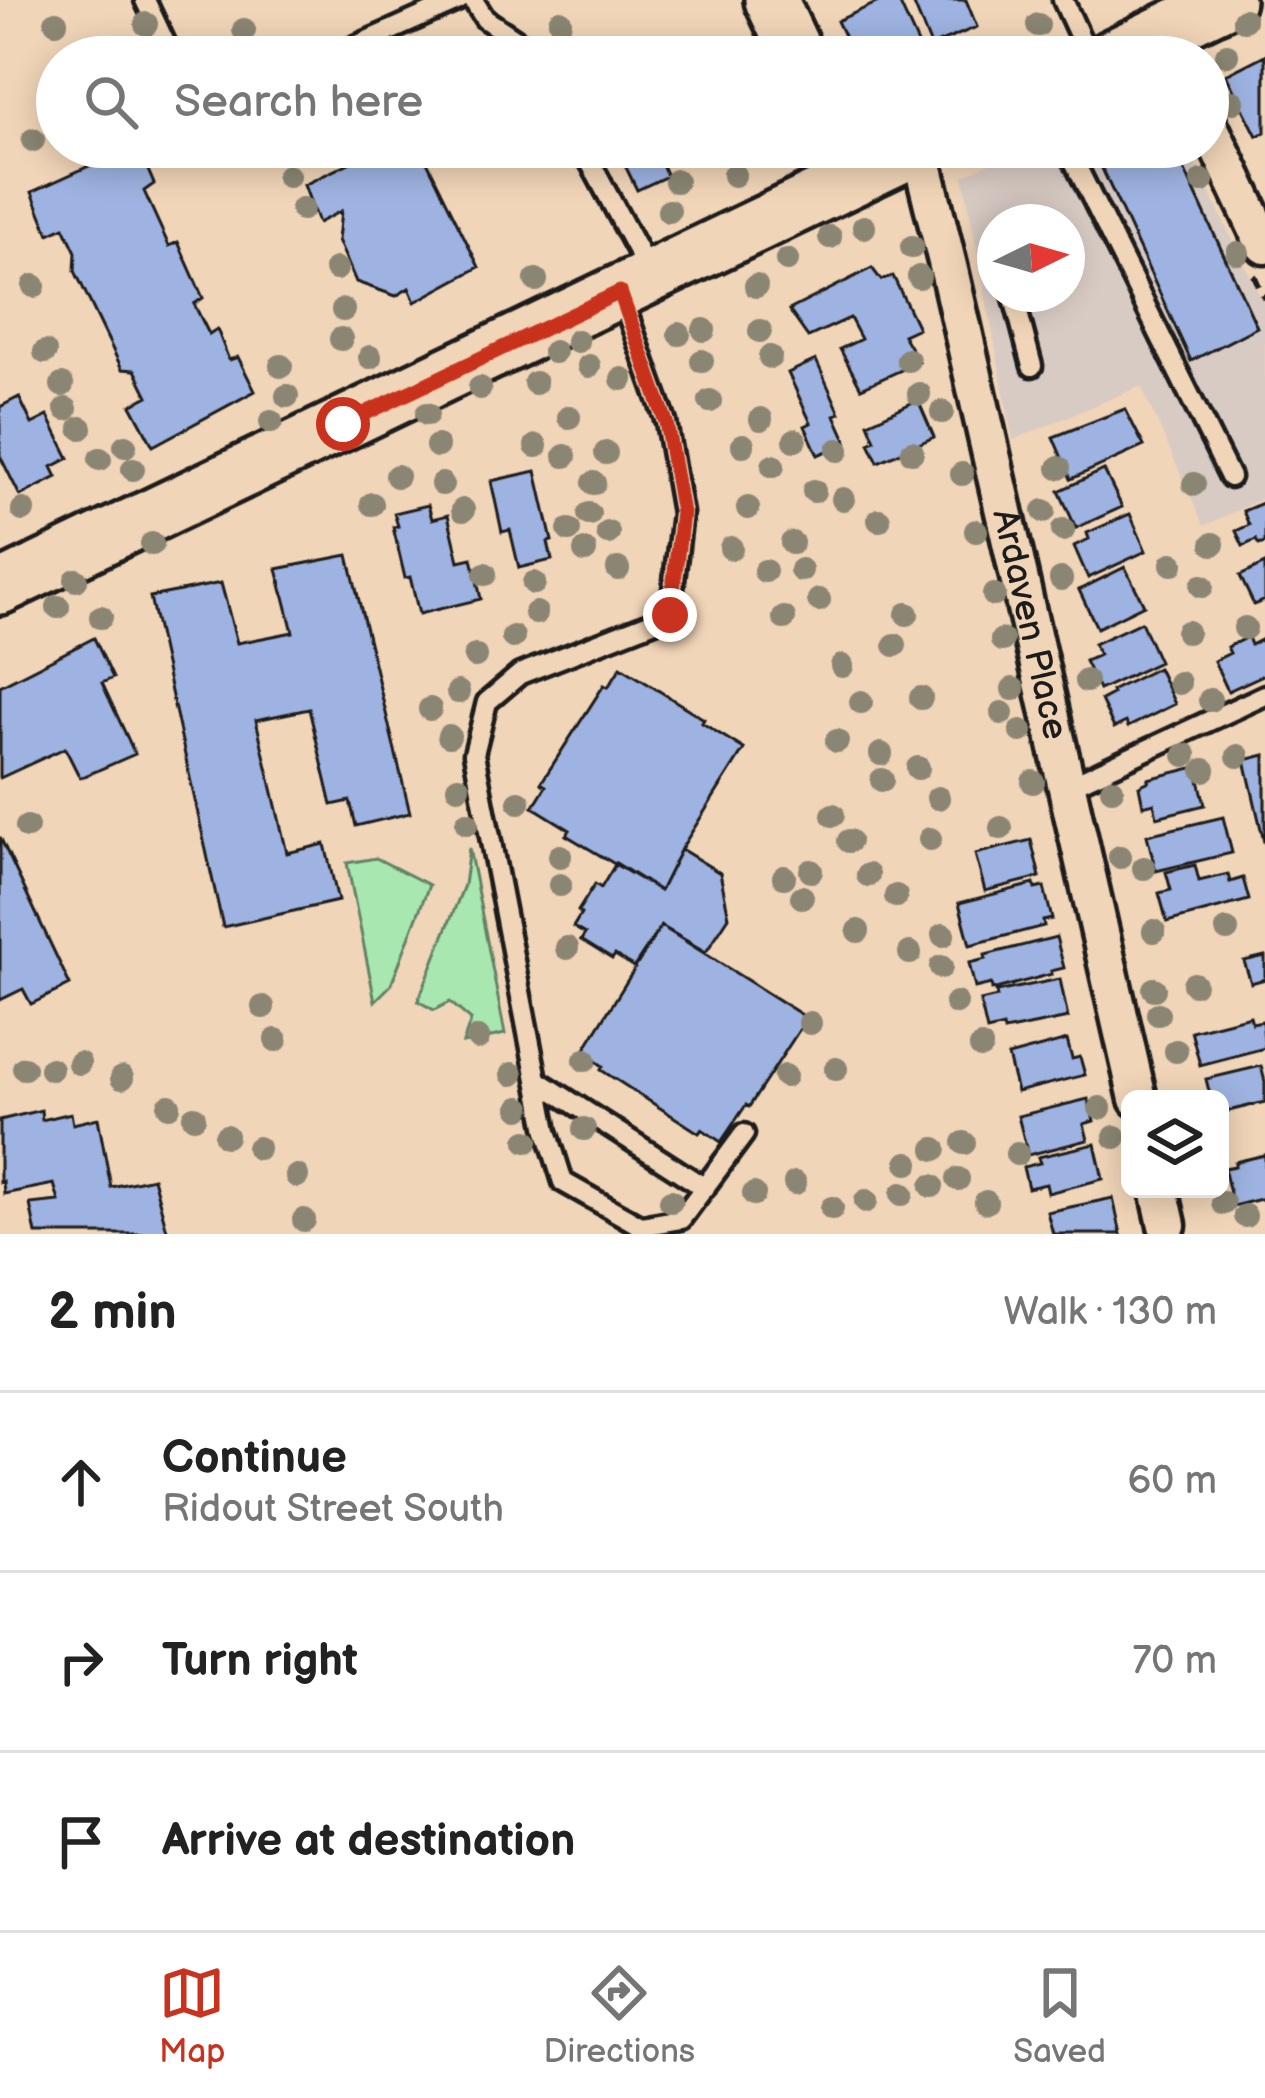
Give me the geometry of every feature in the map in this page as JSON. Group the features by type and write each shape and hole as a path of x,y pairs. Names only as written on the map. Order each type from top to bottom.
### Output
{"street":[{"path":"771,0 788,36"},
{"path":"1180,36 1228,0"},
{"path":"0,588 636,284 838,168"},
{"name":"Ardaven Place","path":"925,168 1136,1090"},
{"path":"1229,168 1265,245"}],"lane":[{"path":"145,0 162,36"},
{"path":"378,36 459,0"},
{"path":"473,0 485,19 510,36"},
{"path":"1063,0 1079,36"},
{"path":"590,168 636,284 666,422 682,513 670,615 520,674 487,702 474,754 547,1131 563,1182 641,1226 681,1219 744,1134"},
{"path":"1077,168 1230,477"},
{"path":"1017,312 1032,366"},
{"path":"1067,787 1265,695"},
{"path":"537,1080 705,1188"}],"shaded area":[{"path":"979,168 1197,168 1265,306 1265,497 1204,526 1141,386 1013,440 989,312 1085,312 1085,204 977,204 977,250 963,176"}],"green space":[{"path":"469,848 505,1034 463,1043 471,1020 450,1002 434,1010 418,1001 464,885"},
{"path":"376,858 429,885 391,985 375,1001 347,863"}],"building":[{"path":"883,0 898,0 914,36 844,36 837,21"},
{"path":"912,0 966,0 977,27 955,36 927,36"},
{"path":"1265,55 1265,132 1257,136 1229,73"},
{"path":"85,168 147,168 154,184 144,191 169,246 178,242 203,298 194,304 209,334 217,329 229,360 238,357 255,391 153,446 131,405 148,396 135,370 122,369 75,271 76,252 64,227 49,234 32,192"},
{"path":"339,168 430,168 479,267 415,302 409,288 396,296 356,282 338,240 341,211 318,223 304,185"},
{"path":"626,168 663,168 667,176 637,190"},
{"path":"1102,168 1184,168 1257,327 1191,361"},
{"path":"872,268 881,280 893,276 918,328 903,335 919,362 861,388 840,349 861,339 850,318 808,337 789,310"},
{"path":"816,360 840,413 835,415 847,442 818,455 805,426 811,423 788,373"},
{"path":"19,397 32,424 48,416 69,458 52,467 57,477 20,496 0,456 0,407"},
{"path":"918,400 934,437 878,462 869,443 875,440 868,423"},
{"path":"1125,409 1144,446 1071,479 1053,437"},
{"path":"1104,470 1122,507 1076,528 1059,491"},
{"path":"536,471 552,560 519,568 510,530 502,532 491,481"},
{"path":"1265,502 1265,543 1259,545 1256,540 1243,546 1236,531 1249,525 1243,511"},
{"path":"428,505 432,519 448,515 459,561 472,558 481,599 419,614 410,577 405,578 394,513"},
{"path":"1130,514 1146,551 1088,578 1074,546 1089,539 1087,533"},
{"path":"348,555 410,813 356,826 350,801 332,805 309,709 256,720 287,853 325,844 338,901 223,927 150,597 221,583 237,643 293,632 277,569"},
{"path":"1265,564 1265,600 1254,605 1240,576"},
{"path":"1125,567 1144,605 1097,628 1079,590"},
{"path":"1141,622 1159,662 1099,690 1085,661 1099,655 1094,644"},
{"path":"1248,637 1251,645 1265,638 1265,674 1228,691 1214,661 1230,653 1227,647"},
{"path":"94,638 113,678 102,683 135,754 80,778 65,748 0,778 0,686"},
{"path":"621,667 744,749 660,891 566,835 570,830 533,807 546,786 541,783 604,685 608,687"},
{"path":"1158,668 1175,704 1128,727 1126,722 1114,728 1101,700"},
{"path":"1265,755 1265,842 1264,842 1245,760"},
{"path":"1196,767 1205,805 1157,817 1154,803 1143,806 1139,786 1148,779"},
{"path":"1223,817 1232,853 1156,871 1147,835"},
{"path":"0,837 70,985 31,1004 23,989 0,1000"},
{"path":"1031,840 1040,877 985,891 975,854"},
{"path":"681,849 720,873 729,917 706,952 661,926 634,967 581,940 585,934 573,927 581,914 578,911 595,884 601,888 616,863 660,891"},
{"path":"1195,865 1199,881 1228,874 1230,882 1243,878 1249,900 1167,922 1159,893 1171,890 1166,872"},
{"path":"1034,884 1035,889 1044,887 1052,919 1043,921 1044,926 970,945 959,903"},
{"path":"661,926 807,1018 721,1142 702,1129 699,1133 601,1070 603,1066 583,1052"},
{"path":"1056,937 1064,968 992,990 991,984 975,988 969,963"},
{"path":"1265,956 1265,979 1251,983 1244,961"},
{"path":"1060,979 1068,1018 987,1031 980,1001 997,997 996,992"},
{"path":"1250,1016 1252,1023 1262,1021 1265,1048 1200,1065 1191,1031"},
{"path":"1067,1040 1072,1059 1080,1057 1085,1075 1017,1092 1008,1056"},
{"path":"1261,1066 1265,1102 1229,1111 1229,1090 1209,1090 1206,1079"},
{"path":"1088,1099 1094,1121 1084,1124 1088,1140 1028,1155 1018,1116"},
{"path":"41,1110 42,1120 71,1113 73,1124 98,1118 111,1187 153,1178 168,1234 36,1234 30,1204 59,1201 54,1184 4,1194 0,1120"},
{"path":"1095,1144 1103,1179 1048,1193 1046,1184 1028,1188 1023,1167 1040,1163 1038,1157"},
{"path":"1265,1155 1265,1198 1233,1206 1229,1167"},
{"path":"1113,1198 1121,1234 1053,1234 1047,1212"}],"route":[{"path":"343,424 620,292 666,422 682,513 670,615"}]}
